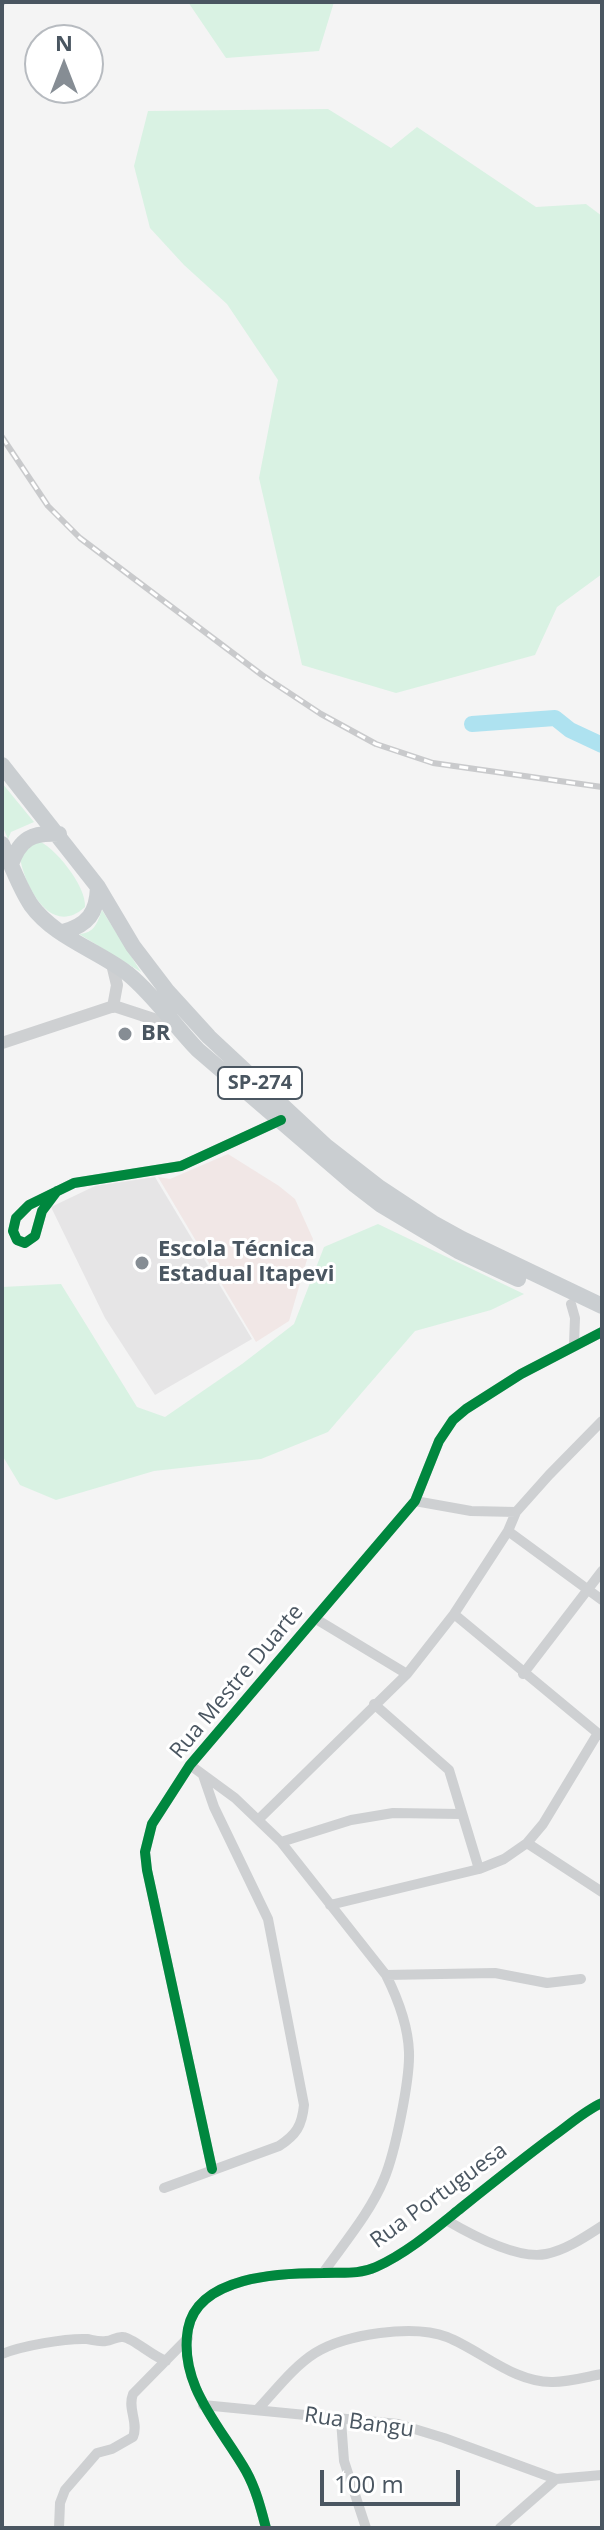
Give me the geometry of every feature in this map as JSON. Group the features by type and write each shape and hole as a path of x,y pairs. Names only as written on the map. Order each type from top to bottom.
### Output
{"main road":[{"name":"SP-274","path":"2,765 98,887 133,946 168,992 209,1037 326,1146 380,1188 462,1239 602,1306"},
{"path":"11,864 19,845 32,834 59,834"},
{"name":"SP-274","path":"2,844 31,905 41,916 123,971 153,997 198,1050 355,1185 414,1226 458,1251 602,1317"},
{"path":"63,932 85,924 95,913 98,887"}],"street":[{"path":"112,964 117,985 113,1007"},
{"path":"2,1043 113,1007 175,1026"},
{"path":"57,1191 42,1211 35,1236 25,1243 17,1240 13,1231 16,1218 29,1205 57,1191 74,1183 181,1166 281,1120"},
{"path":"571,1304 575,1318 574,1344"},
{"name":"Rua Mestre Duarte","path":"212,2169 193,2091 145,1852 152,1824 190,1765 415,1501 439,1441 453,1420 521,1374 602,1332"},
{"path":"259,1819 407,1674 454,1614 508,1531 516,1512 602,1421"},
{"path":"415,1501 471,1511 516,1512"},
{"path":"508,1531 602,1600"},
{"path":"523,1674 602,1571"},
{"path":"330,1905 479,1869 504,1859 527,1843 543,1824 600,1735 454,1614"},
{"path":"316,1619 407,1674"},
{"path":"374,1704 449,1770 479,1869"},
{"path":"190,1765 259,1819 281,1842 386,1975 399,2000 409,2053 391,2161 383,2182 361,2219 323,2273"},
{"path":"164,2188 212,2169 252,2158 294,2137 302,2122 304,2105 268,1919 214,1807 203,1774"},
{"path":"281,1842 351,1820 393,1813 461,1814"},
{"path":"527,1843 602,1892"},
{"path":"386,1975 495,1973 547,1983 581,1979"},
{"name":"Rua Portuguesa","path":"266,2528 247,2472 203,2405 192,2374 188,2338 195,2310 202,2300 240,2282 323,2273 350,2274 377,2266 405,2250 602,2103"},
{"path":"446,2220 496,2245 542,2255 573,2244 602,2226"},
{"path":"258,2409 302,2363 318,2351 381,2333 417,2332 448,2338 512,2371 552,2382 602,2374"},
{"path":"2,2354 22,2345 86,2339 110,2341 126,2337 151,2356 166,2361"},
{"path":"59,2528 60,2503 65,2490 97,2453 112,2449 133,2437 135,2422 131,2398 188,2338"},
{"name":"Rua Bangu","path":"203,2405 409,2427 556,2479"},
{"path":"341,2420 344,2461 366,2528"},
{"path":"500,2528 556,2479 602,2475"}],"shaded area":[{"path":"228,1154 295,1199 313,1239 289,1321 256,1342 158,1177 170,1179"},
{"name":"Escola Técnica Estadual Itapevi","path":"155,1177 252,1339 155,1395 105,1318 51,1207 95,1186"}],"green space":[{"path":"188,2 334,2 319,51 226,58"},
{"path":"328,109 391,148 417,127 536,207 586,204 602,216 602,574 557,607 535,655 396,693 302,665 259,478 278,380 227,304 184,265 150,228 134,166 148,111"},
{"path":"2,783 34,822 11,832 8,839 2,825"},
{"path":"36,840 60,858 81,889 85,907 73,915 51,913 27,882 20,858"},
{"path":"102,910 141,972 79,934 92,929"},
{"path":"378,1224 524,1294 491,1310 415,1331 328,1432 261,1459 154,1471 56,1500 20,1485 2,1455 2,1287 61,1284 137,1407 165,1417 294,1324 324,1247"}],"waterway":[{"path":"472,724 555,718 570,730 602,745"}],"railway":[{"path":"2,437 48,506 80,538 262,675 321,714 376,744 433,763 602,787"}],"cycle path":[{"path":"57,1191 42,1211 35,1236 25,1243 17,1240 13,1231 16,1218 29,1205 74,1183 181,1166 281,1120"},
{"path":"212,2169 147,1870 145,1852 152,1824 190,1765 415,1501 439,1441 453,1420 521,1374 602,1332"},
{"path":"266,2528 250,2478 214,2422 189,2369 188,2329 195,2311 207,2298 243,2281 285,2274 369,2270 399,2255 517,2163 602,2103"}],"place":[{"name":"BR","path":"125,1034"},
{"name":"Escola Técnica Estadual Itapevi","path":"142,1263"}]}
